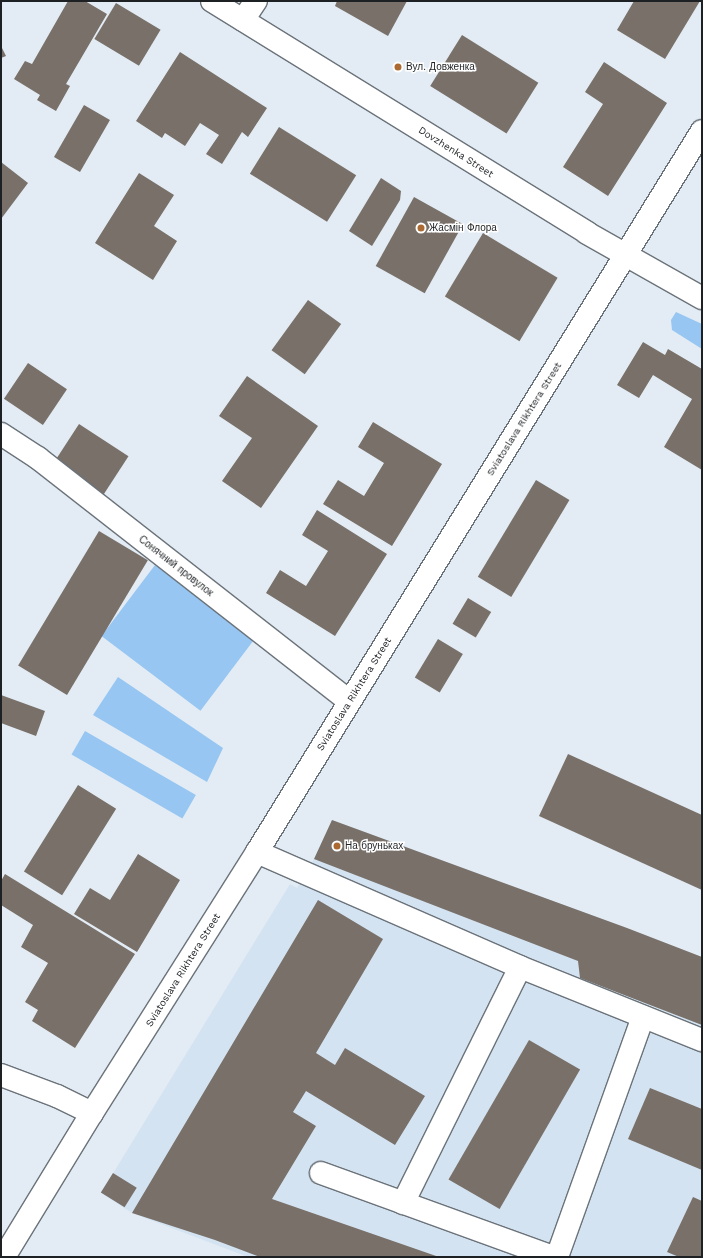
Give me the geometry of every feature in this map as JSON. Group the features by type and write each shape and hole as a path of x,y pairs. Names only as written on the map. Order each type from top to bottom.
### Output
{"street":[{"name":"Dovzhenka Street","path":"212,1 626,255 702,298"},
{"path":"243,20 256,1"},
{"name":"Sviatoslava Rikhtera Street","path":"4,1257 92,1113 257,852 702,130"},
{"name":"Сонячний провулок","path":"1,434 38,458 349,701"},
{"path":"257,852 520,967 702,1040"},
{"path":"403,1203 520,967"},
{"path":"557,1257 644,1017"},
{"path":"1,1075 57,1096 92,1113"},
{"path":"321,1173 553,1257"}],"shaded area":[{"path":"676,312 702,324 702,349 672,330 671,320"},
{"path":"155,565 254,640 200,711 101,636"},
{"path":"118,677 223,748 207,782 93,715"},
{"path":"85,731 196,795 182,818 72,754"},
{"path":"332,820 702,957 702,1257 248,1257 132,1213 101,1193 290,884 297,888 314,859"}],"building":[{"path":"68,1 85,1 107,14 66,84 70,86 56,111 37,100 40,95 14,79 25,61 32,64"},
{"path":"337,1 407,1 388,36 335,6"},
{"path":"634,1 700,1 665,59 617,30"},
{"path":"116,3 161,30 139,66 94,39"},
{"path":"462,35 538,83 507,134 430,86"},
{"path":"1,46 6,56 1,58"},
{"path":"180,52 267,108 248,137 242,132 222,164 206,154 219,135 200,123 185,146 165,133 162,138 136,121"},
{"path":"604,62 667,103 608,196 563,167 603,104 585,92"},
{"path":"84,105 110,120 80,172 54,157"},
{"path":"279,127 356,175 327,222 250,174"},
{"path":"1,162 28,183 1,219"},
{"path":"139,173 174,195 154,226 177,241 153,280 95,243"},
{"path":"381,178 401,191 400,200 372,246 349,231"},
{"path":"414,197 463,224 425,293 376,266"},
{"path":"483,233 558,278 519,341 445,296"},
{"path":"308,300 341,324 305,374 272,350"},
{"path":"643,342 665,355 668,349 702,369 702,470 664,447 692,399 653,375 639,398 617,385"},
{"path":"28,363 67,389 43,425 4,399"},
{"path":"247,376 318,426 261,508 222,481 252,438 219,416"},
{"path":"373,422 442,464 392,546 323,504 338,480 364,496 384,463 358,447"},
{"path":"79,424 128,456 103,495 54,463"},
{"path":"536,480 569,500 511,597 478,577"},
{"path":"317,510 387,554 335,636 266,593 280,570 306,586 328,551 302,535"},
{"path":"99,531 148,560 67,695 18,666"},
{"path":"468,598 491,612 476,638 453,624"},
{"path":"438,639 463,654 440,693 415,678"},
{"path":"1,695 45,711 36,736 1,723"},
{"path":"568,754 702,815 702,890 539,816"},
{"path":"78,785 116,809 62,895 24,872"},
{"path":"332,820 702,957 702,1025 580,978 578,961 314,859"},
{"path":"138,854 180,880 137,952 74,914 90,888 110,900"},
{"path":"5,874 135,954 75,1048 32,1021 38,1010 25,1002 48,963 21,947 33,925 1,905 1,881"},
{"path":"318,900 383,939 316,1053 335,1065 345,1048 425,1096 395,1145 306,1091 293,1112 316,1126 272,1199 439,1257 260,1257 215,1240 132,1213"},
{"path":"529,1040 580,1070 500,1209 449,1179"},
{"path":"650,1088 702,1109 702,1170 628,1139"},
{"path":"113,1173 137,1188 125,1207 101,1193"},
{"path":"693,1197 702,1201 702,1257 679,1257 667,1252"}],"place":[{"name":"Вул. Довженка","path":"398,67"},
{"name":"Жасмін Флора","path":"421,228"},
{"name":"На бруньках","path":"337,846"}]}
